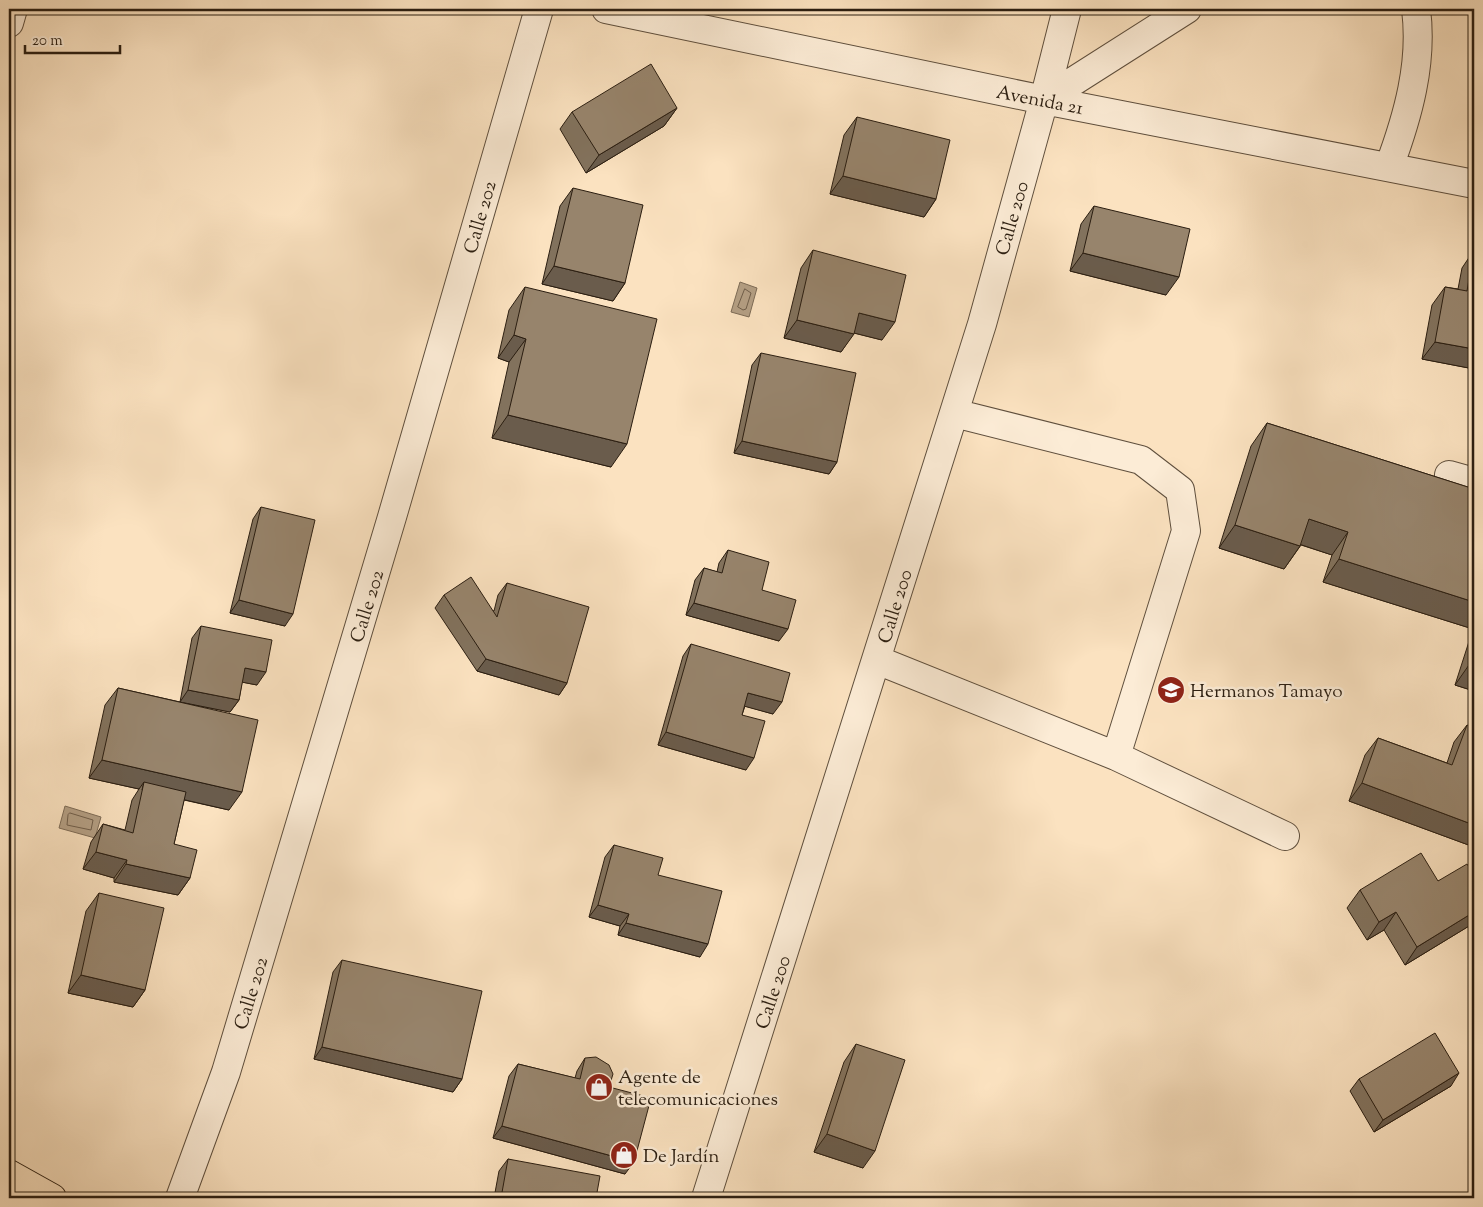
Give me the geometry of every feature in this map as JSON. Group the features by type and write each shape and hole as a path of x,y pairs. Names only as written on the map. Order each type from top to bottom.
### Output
{"main road":[{"path":"9,1174 52,1198"}],"street":[{"path":"9,23 13,9"},
{"name":"Calle 202","path":"180,1198 226,1072 392,517 538,9"},
{"name":"Avenida 21","path":"606,9 1044,100 1474,184"},
{"name":"Calle 200","path":"706,1198 982,324 1044,100 1067,9"},
{"path":"1044,100 1188,9"},
{"path":"1389,167 1400,138 1412,90 1420,36 1416,9"},
{"path":"954,413 1141,460 1180,490 1186,531 1116,756"},
{"path":"877,660 1116,756 1285,836"}],"water":[{"path":"740,282 757,288 749,317 731,312"},
{"path":"65,806 101,817 95,838 59,828"}],"building":[{"path":"651,64 677,108 599,155 572,112"},
{"path":"857,117 950,140 936,199 843,176"},
{"path":"573,188 643,205 625,283 554,266"},
{"path":"1094,206 1190,229 1179,277 1083,253"},
{"path":"813,250 906,275 895,322 859,313 854,334 797,320"},
{"path":"1474,250 1474,349 1435,342 1445,287 1467,291"},
{"path":"525,287 657,319 627,444 508,415 526,339 514,335"},
{"path":"761,353 856,373 837,462 742,441"},
{"path":"1267,423 1474,489 1474,602 1339,559 1348,532 1309,519 1300,546 1235,525"},
{"path":"261,507 315,520 293,614 239,600"},
{"path":"728,550 769,562 762,590 796,600 788,629 694,603 704,568 722,573"},
{"path":"471,577 497,617 507,583 589,607 567,683 486,659 444,595"},
{"path":"201,626 272,640 266,672 245,668 239,700 188,690"},
{"path":"691,644 790,673 782,702 748,693 742,715 765,721 754,758 666,732"},
{"path":"1474,652 1474,663 1471,662"},
{"path":"118,688 258,720 242,792 102,760"},
{"path":"1467,725 1474,727 1474,825 1362,783 1378,738 1452,765"},
{"path":"144,782 186,792 174,844 197,850 190,878 126,864 127,860 96,852 103,824 133,833"},
{"path":"614,845 663,858 658,875 722,891 708,944 626,923 629,914 598,905"},
{"path":"1421,853 1438,881 1467,864 1474,875 1474,912 1417,947 1396,912 1379,922 1360,890"},
{"path":"99,893 164,908 145,990 81,975"},
{"path":"342,960 482,991 462,1079 322,1047"},
{"path":"1435,1033 1459,1073 1383,1120 1359,1079"},
{"path":"856,1044 905,1060 875,1151 827,1134"},
{"path":"596,1057 609,1065 613,1074 609,1087 651,1098 634,1162 502,1126 518,1064 580,1079 585,1058"},
{"path":"508,1159 600,1176 596,1198 501,1198"}],"place":[{"name":"Hermanos Tamayo","path":"1171,690"},
{"name":"Agente de telecomunicaciones","path":"599,1087"},
{"name":"De Jardín","path":"624,1155"}]}
